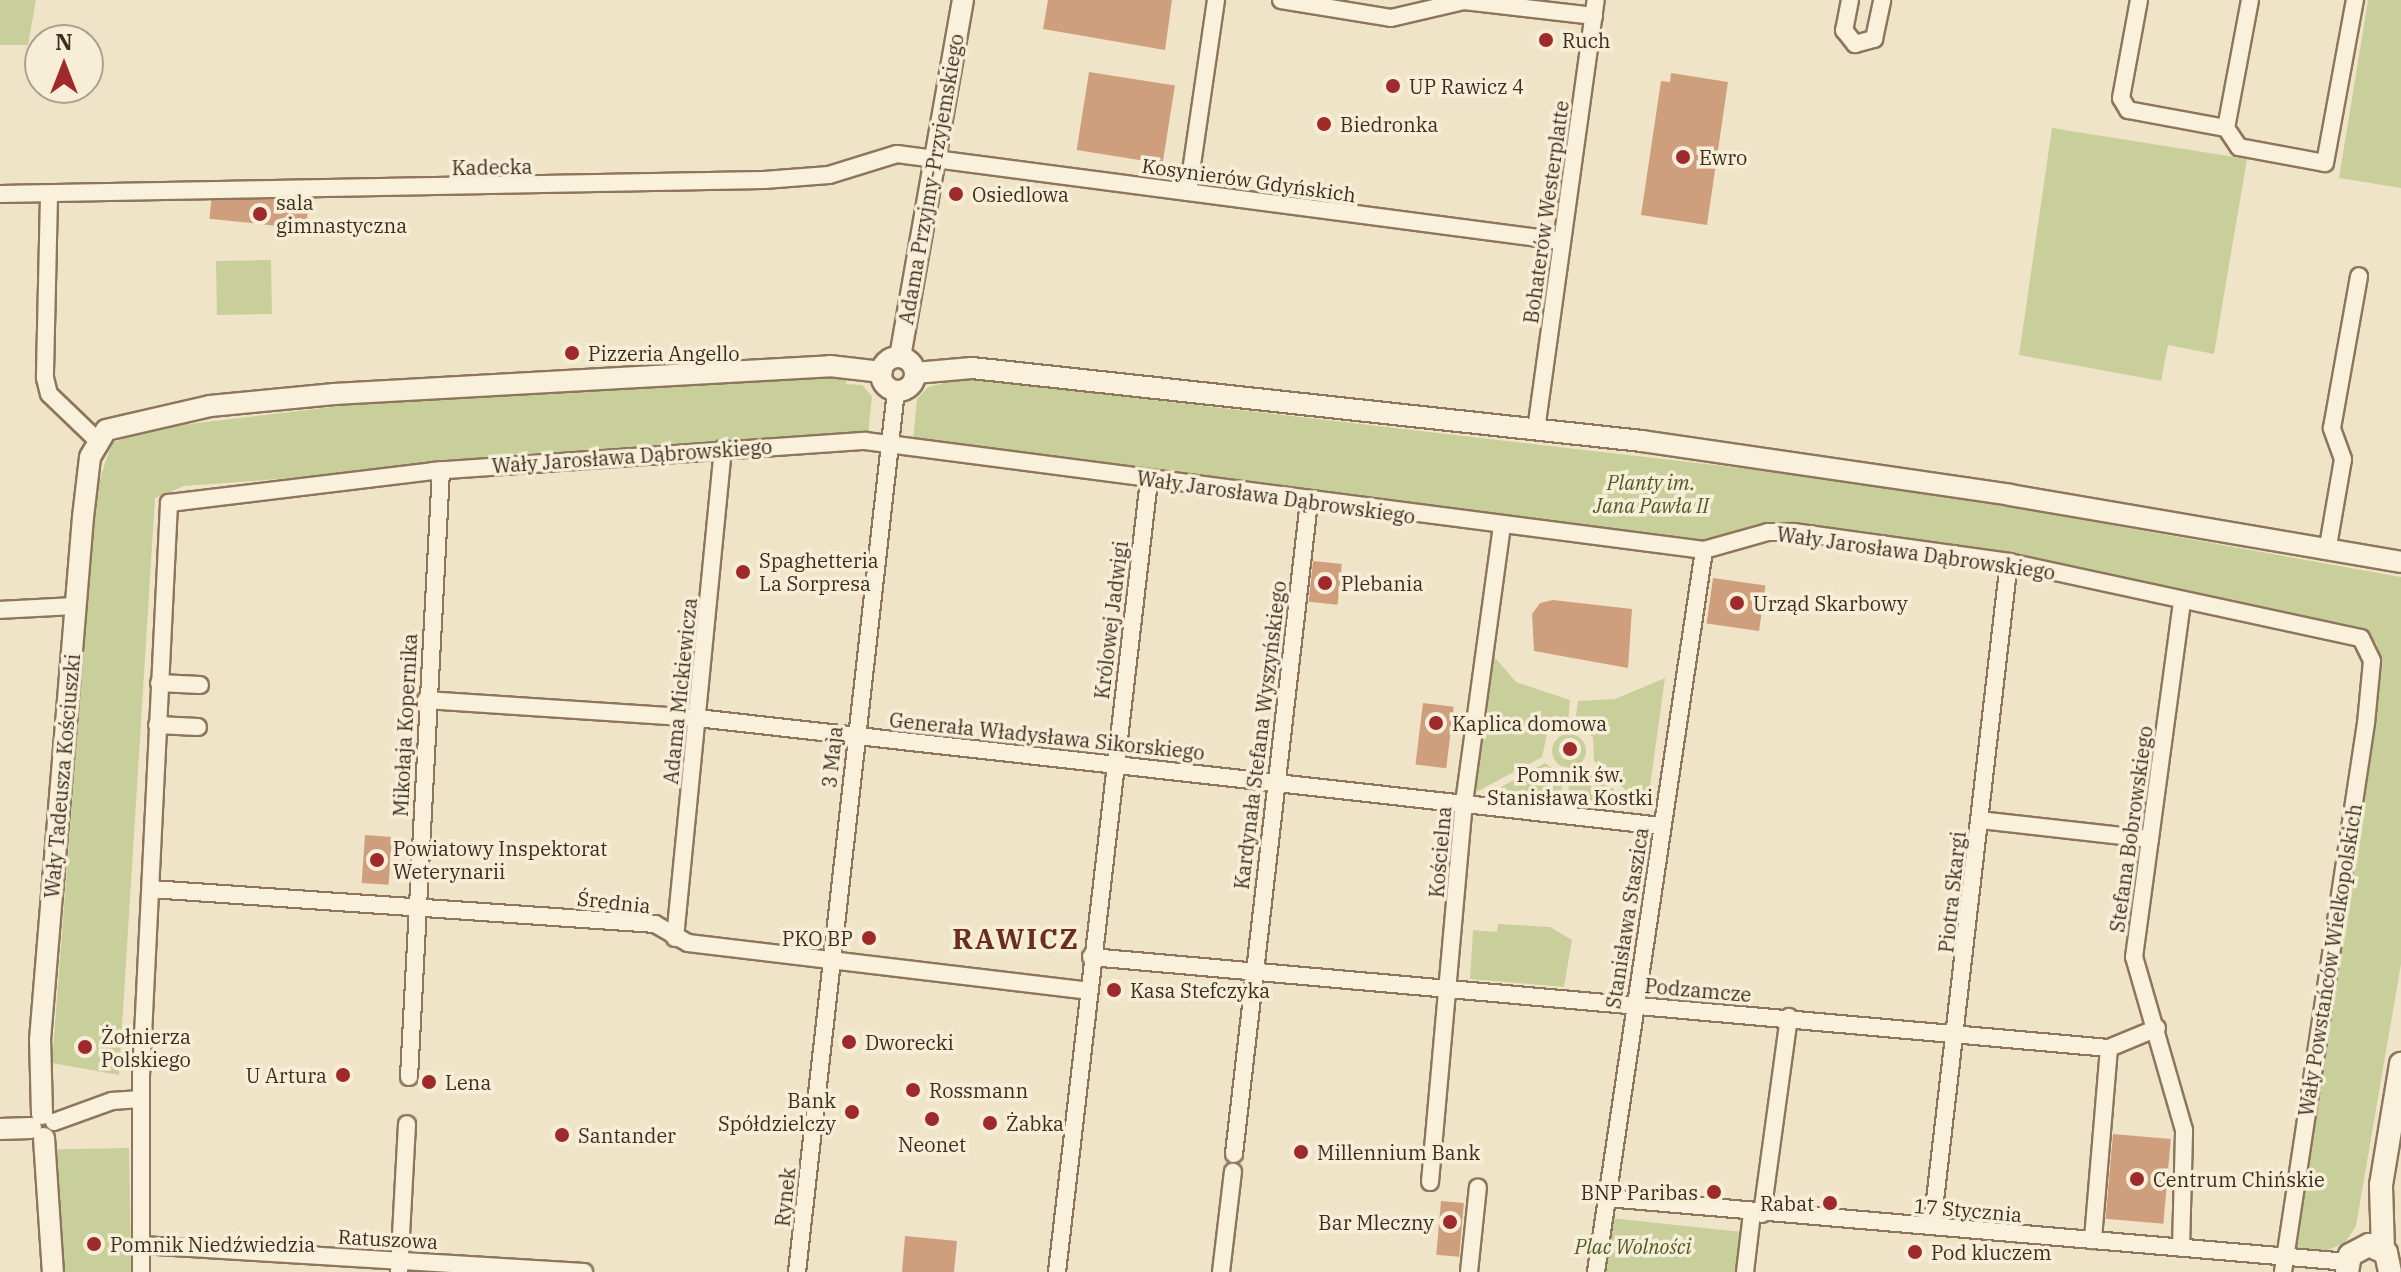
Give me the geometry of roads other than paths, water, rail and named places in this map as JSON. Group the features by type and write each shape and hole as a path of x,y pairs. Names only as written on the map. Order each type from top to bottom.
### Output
{"main road":[{"path":"2374,1260 2381,1185 2401,1064"}],"street":[{"name":"Adama Przyjmy-Przyjemskiego","path":"900,357 932,156 963,0"},
{"path":"1188,192 1216,0"},
{"path":"1281,0 1391,18 1464,1 1595,8"},
{"path":"1850,0 1844,30 1855,44 1874,39 1882,0"},
{"path":"2139,0 2121,98 2128,110 2226,128"},
{"path":"2250,0 2226,128 2239,147 2325,163 2355,0"},
{"name":"Bohaterów Westerplatte","path":"1536,430 1595,8"},
{"name":"Kadecka","path":"0,194 49,196 764,180 829,175 897,154 932,156"},
{"name":"Kosynierów Gdyńskich","path":"932,156 1561,241"},
{"path":"49,196 45,378 49,394 97,440 142,418 334,394 830,366 882,372"},
{"path":"2328,546 2343,459 2332,428 2359,276"},
{"path":"900,357 915,373 910,387 896,391 885,386 882,372 889,360 900,357"},
{"path":"915,373 972,368 1536,430 1927,482 2328,546 2401,562"},
{"name":"3 Maja","path":"812,1127 896,391"},
{"name":"Wały Tadeusza Kościuszki","path":"53,1272 40,1040 86,486 97,440"},
{"name":"Wały Jarosława Dąbrowskiego","path":"159,683 169,503 441,470 723,448 888,443 1309,502 1704,550 1768,532 1794,532 2009,562 2182,600 2318,625 2361,638 2369,648"},
{"name":"Adama Mickiewicza","path":"675,938 723,448"},
{"name":"Mikołaja Kopernika","path":"409,1077 415,905 441,470"},
{"name":"Królowej Jadwigi","path":"1057,1272 1073,1148 1091,957 1149,480"},
{"name":"Kardynała Stefana Wyszyńskiego","path":"1234,1154 1250,972 1309,502"},
{"name":"Kościelna","path":"1430,1182 1464,803 1502,526"},
{"name":"Stanisława Staszica","path":"1607,1198 1704,550"},
{"path":"2373,554 2401,550"},
{"name":"Piotra Skargi","path":"1932,1226 2009,562"},
{"name":"Stefana Bobrowskiego","path":"2181,1248 2184,1130 2134,957 2182,600"},
{"path":"0,610 76,606"},
{"name":"Wały Powstańców Wielkopolskich","path":"2284,1266 2366,723 2369,648"},
{"path":"141,1272 140,1099 159,683 200,685"},
{"name":"Generała Władysława Sikorskiego","path":"426,700 697,718 855,734 1661,826"},
{"path":"157,725 198,727"},
{"path":"1980,820 2150,839"},
{"name":"Średnia","path":"151,889 655,924 675,938 830,961 1088,991"},
{"name":"Podzamcze","path":"1091,957 2109,1048"},
{"path":"1745,1272 1789,1017"},
{"path":"2093,1240 2109,1048 2157,1028"},
{"path":"0,1129 43,1125 112,1101 140,1099"},
{"path":"400,1266 407,1124"},
{"name":"Rynek","path":"797,1272 812,1127"},
{"path":"1221,1272 1233,1172"},
{"path":"1469,1272 1478,1187"},
{"path":"1596,1272 1607,1198"},
{"name":"17 Stycznia","path":"1607,1198 1757,1214 2181,1248 2284,1266 2374,1260"},
{"name":"Ratuszowa","path":"141,1245 400,1266 584,1272"}],"place":[{"name":"Ruch","path":"1546,40"},
{"name":"UP Rawicz 4","path":"1393,86"},
{"name":"Biedronka","path":"1324,124"},
{"name":"Ewro","path":"1683,157"},
{"name":"Osiedlowa","path":"956,194"},
{"name":"sala gimnastyczna","path":"260,214"},
{"name":"Pizzeria Angello","path":"572,353"},
{"name":"Spaghetteria La Sorpresa","path":"743,572"},
{"name":"Plebania","path":"1325,583"},
{"name":"Urząd Skarbowy","path":"1737,603"},
{"name":"Kaplica domowa","path":"1436,723"},
{"name":"Pomnik św. Stanisława Kostki","path":"1570,749"},
{"name":"Powiatowy Inspektorat Weterynarii","path":"377,860"},
{"name":"PKO BP","path":"869,938"},
{"name":"Kasa Stefczyka","path":"1114,990"},
{"name":"Dworecki","path":"849,1042"},
{"name":"Żołnierza Polskiego","path":"85,1047"},
{"name":"U Artura","path":"343,1075"},
{"name":"Lena","path":"429,1082"},
{"name":"Rossmann","path":"913,1090"},
{"name":"Bank Spółdzielczy","path":"852,1112"},
{"name":"Neonet","path":"932,1119"},
{"name":"Żabka","path":"990,1123"},
{"name":"Santander","path":"562,1135"},
{"name":"Millennium Bank","path":"1301,1152"},
{"name":"Centrum Chińskie","path":"2137,1179"},
{"name":"BNP Paribas","path":"1714,1192"},
{"name":"Rabat","path":"1830,1203"},
{"name":"Bar Mleczny","path":"1450,1222"},
{"name":"Pomnik Niedźwiedzia","path":"94,1244"},
{"name":"Pod kluczem","path":"1915,1252"}],"district":[{"name":"RAWICZ","path":"1016,939"}],"park label":[{"name":"Planty im. Jana Pawła II","path":"1651,494"},
{"name":"Plac Wolności","path":"1633,1246"}]}
